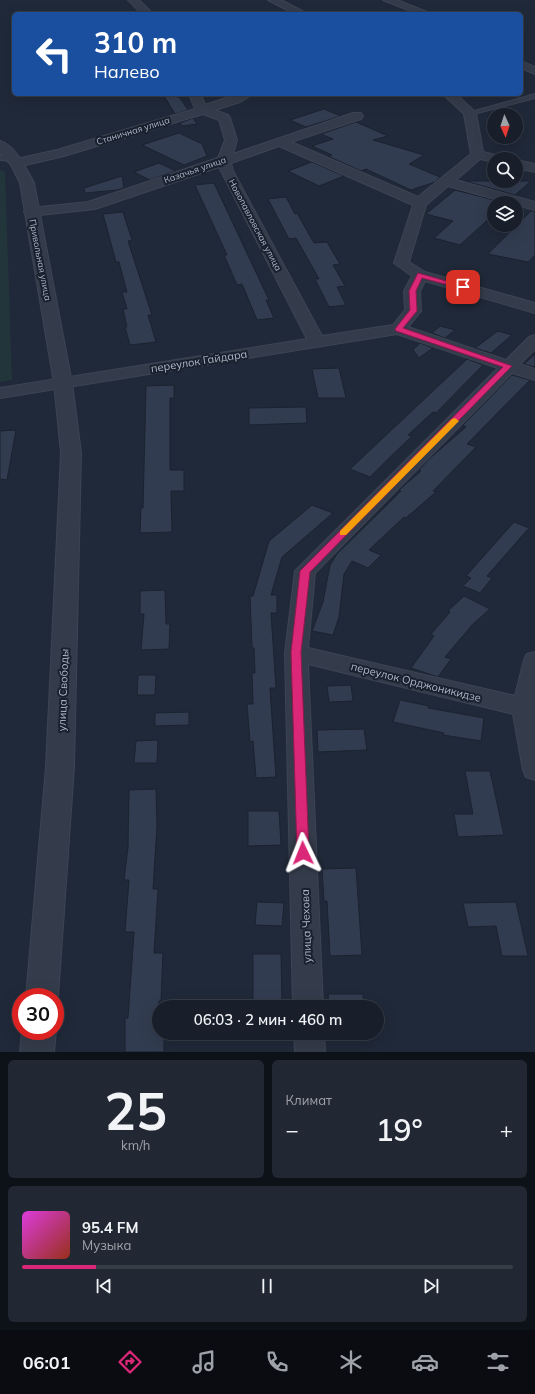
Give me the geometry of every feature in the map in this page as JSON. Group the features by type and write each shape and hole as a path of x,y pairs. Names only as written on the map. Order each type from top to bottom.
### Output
{"street":[{"path":"132,0 146,12"},
{"path":"273,0 299,12"},
{"path":"388,0 421,12"},
{"path":"523,65 535,71"},
{"path":"196,96 201,110 224,118 231,140 224,160"},
{"name":"Станичная улица","path":"10,160 60,153 236,100 243,96"},
{"path":"452,96 470,113 477,154"},
{"name":"Казачья улица","path":"31,212 90,206 356,116"},
{"path":"279,142 420,203"},
{"name":"Привольная улица","path":"0,146 27,182 31,212 63,383"},
{"path":"477,154 487,157"},
{"path":"477,154 420,203 401,263 420,275 535,308"},
{"name":"Новопавловская улица","path":"224,160 226,171 317,342"},
{"path":"523,165 535,168"},
{"path":"446,182 535,206"},
{"path":"420,275 412,291 413,311 398,329 535,375"},
{"name":"переулок Гайдара","path":"0,393 398,329"},
{"name":"улица Чехова","path":"308,1000 296,652 305,571 535,340"},
{"name":"улица Свободы","path":"43,988 60,767 71,461 63,383"},
{"name":"переулок Орджоникидзе","path":"296,652 529,709"},
{"path":"535,660 529,709 535,770"},
{"path":"37,1052 38,1040"},
{"path":"309,1040 310,1052"}],"lane":[{"path":"470,113 535,96"}],"green space":[{"path":"0,170 5,172 12,380 0,382"}],"building":[{"path":"164,96 176,96 180,98 188,110 175,114"},
{"path":"324,109 341,116 306,127 290,120"},
{"path":"193,118 197,124 182,126 180,123"},
{"path":"356,122 388,136 373,140 424,155 409,164 440,177 435,182 411,190 366,169 361,171 328,156 332,155 312,146 333,139 321,134"},
{"path":"179,133 202,144 207,156 184,165 142,145"},
{"path":"312,162 344,176 319,186 288,171"},
{"path":"159,163 176,171 150,180 134,172"},
{"path":"122,176 124,188 85,193 84,188"},
{"path":"465,181 487,181 487,187"},
{"path":"523,181 531,181 523,188"},
{"path":"214,183 269,300 266,300 274,318 257,320 242,284 237,285 224,255 227,255 195,185"},
{"path":"490,188 523,188 515,195"},
{"path":"455,190 487,198 487,220 460,245 434,238 453,221 426,214"},
{"path":"286,197 314,243 327,242 340,264 333,265 345,286 337,287 346,305 329,307 315,279 319,279 296,238 289,239 268,199"},
{"path":"531,211 535,211 535,255 528,262 488,254 510,232 523,232 523,219"},
{"path":"123,212 132,240 128,241 152,315 148,315 156,342 130,345 125,327 127,327 123,309 127,309 122,292 127,292 119,262 116,262 103,214"},
{"path":"440,326 455,330 445,338 432,333"},
{"path":"498,331 512,335 491,353 475,348"},
{"path":"420,343 433,348 419,358 413,350"},
{"path":"535,354 535,367 524,364"},
{"path":"467,359 483,365 436,413 433,412 408,435 412,436 370,477 350,469"},
{"path":"339,368 346,398 318,398 312,369"},
{"path":"512,375 530,380 467,444 476,447 433,491 436,492 406,518 404,517 369,550 381,555 368,568 352,561 344,574 339,617 333,635 312,631 323,602 330,565 337,554 401,491 399,490 421,471 419,470 429,459 466,427 463,425"},
{"path":"174,385 174,398 170,398 170,470 184,470 184,491 171,491 172,532 140,533 141,508 143,508 146,386"},
{"path":"306,407 307,423 249,425 249,408"},
{"path":"16,430 7,480 0,479 0,431"},
{"path":"312,505 333,513 282,557 271,595 277,595 277,613 271,613 276,688 270,688 276,777 256,778 253,741 250,742 247,704 253,704 252,673 255,673 254,648 252,648 250,596 253,596 269,541"},
{"path":"514,522 529,528 487,576 492,578 480,593 463,586 471,578 466,576"},
{"path":"165,590 166,624 170,624 169,649 141,650 144,614 140,614 140,591"},
{"path":"464,596 490,609 473,624 445,657 451,659 438,677 411,668 434,636 431,634 450,612 448,611"},
{"path":"138,675 156,675 155,695 137,695"},
{"path":"351,685 353,701 329,702 327,686"},
{"path":"400,700 429,706 428,708 484,718 481,741 443,735 444,733 393,722"},
{"path":"189,712 189,725 155,726 155,713"},
{"path":"364,729 367,750 318,752 317,730"},
{"path":"158,740 157,763 134,763 136,741"},
{"path":"465,771 490,771 504,835 458,837 454,814 473,814"},
{"path":"156,789 157,826 153,889 158,889 154,953 163,953 161,1000 152,1000 152,1040 164,1040 164,1052 125,1052 125,1018 128,1018 134,932 125,932 129,880 124,880 128,847 129,790"},
{"path":"248,811 279,811 281,845 248,846"},
{"path":"356,868 362,955 330,956 327,901 324,901 322,869"},
{"path":"257,902 284,903 282,926 255,925"},
{"path":"516,902 528,956 502,956 496,926 468,927 463,903"},
{"path":"253,954 281,954 282,1000 253,1000"},
{"path":"328,994 363,994 363,1000 328,1000"}],"slow traffic":[{"path":"343,533 455,421"}],"route":[{"path":"303,853 296,652 305,571 508,366 398,329 413,311 412,291 420,275 463,287"}]}
